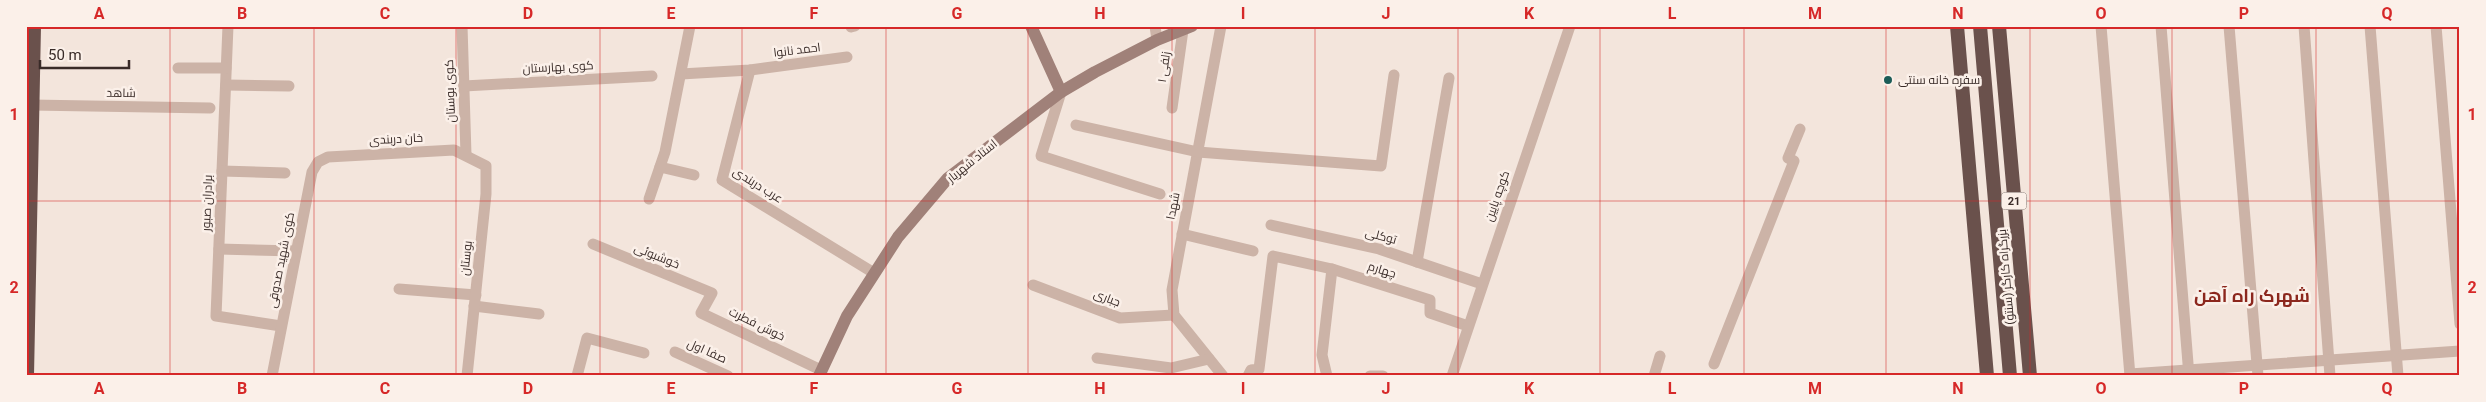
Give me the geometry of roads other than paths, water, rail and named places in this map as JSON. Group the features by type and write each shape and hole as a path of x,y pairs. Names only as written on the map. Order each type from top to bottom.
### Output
{"highway":[{"path":"27,376 34,26"},
{"path":"1957,26 1987,376"},
{"name":"بزرگراه کارگر (سنتو)","path":"1980,26 2010,376"},
{"name":"بزرگراه کارگر (سنتو)","path":"1999,26 2030,376"}],"main road":[{"path":"1031,26 1061,92"},
{"name":"استاد شهریار","path":"820,374 847,316 874,273 898,237 948,178 1061,92 1157,40 1188,28"}],"street":[{"name":"برادران صبور","path":"228,26 216,316 282,326"},
{"name":"کوی بوستان","path":"462,26 466,155"},
{"path":"649,199 660,167 690,26"},
{"path":"1155,26 1157,40"},
{"name":"شهدا","path":"1174,315 1172,290 1221,26"},
{"name":"کوچه پایین","path":"1452,376 1570,26"},
{"path":"2101,26 2130,375 2258,370 2329,360 2460,351"},
{"path":"2161,26 2189,373"},
{"path":"2229,26 2258,370"},
{"path":"2304,26 2330,376"},
{"path":"2370,26 2398,376"},
{"path":"2436,26 2460,324"},
{"name":"زلفی ۱","path":"1172,108 1188,28"},
{"name":"احمد نانوا","path":"681,74 750,70 847,58"},
{"path":"178,68 226,68"},
{"name":"عرب دربندی","path":"750,70 722,180 874,273"},
{"path":"1076,125 1198,152 1381,166 1394,75"},
{"name":"کوی بهارستان","path":"464,86 652,76"},
{"path":"1417,262 1449,78"},
{"path":"226,85 289,86"},
{"path":"1061,92 1041,156 1160,194"},
{"name":"شاهد","path":"31,105 210,108"},
{"path":"1714,364 1794,162 1788,158 1800,129"},
{"name":"خان دربندی","path":"328,157 454,150 466,155"},
{"name":"بوستان","path":"466,155 486,166 486,194 467,376"},
{"name":"کوی شهید صدوقی","path":"272,376 312,172 318,162 328,157"},
{"path":"660,167 694,175"},
{"path":"222,171 285,173"},
{"name":"توکلی","path":"1271,225 1379,249 1482,284"},
{"path":"1182,234 1253,251"},
{"name":"خوشبوئی","path":"593,244 712,293"},
{"path":"219,249 296,251"},
{"name":"چهارم","path":"1248,376 1250,370 1259,369 1273,256 1332,268 1430,300 1430,312 1468,326"},
{"path":"1328,376 1322,355 1332,268"},
{"name":"جباری","path":"1033,285 1120,318 1174,315"},
{"path":"399,289 475,301 539,314"},
{"name":"خوش فطرت","path":"712,293 701,313 820,374"},
{"path":"1174,315 1224,376"},
{"path":"577,376 587,338 644,353"},
{"name":"صفا اول","path":"675,352 728,376"},
{"path":"1654,376 1660,356"},
{"path":"1097,358 1171,368 1210,358"},
{"path":"1370,376 1383,376"}],"place":[{"name":"سفره خانه سنتی","path":"1888,80"}],"district":[{"name":"شهرک راه آهن","path":"2252,296"}]}
